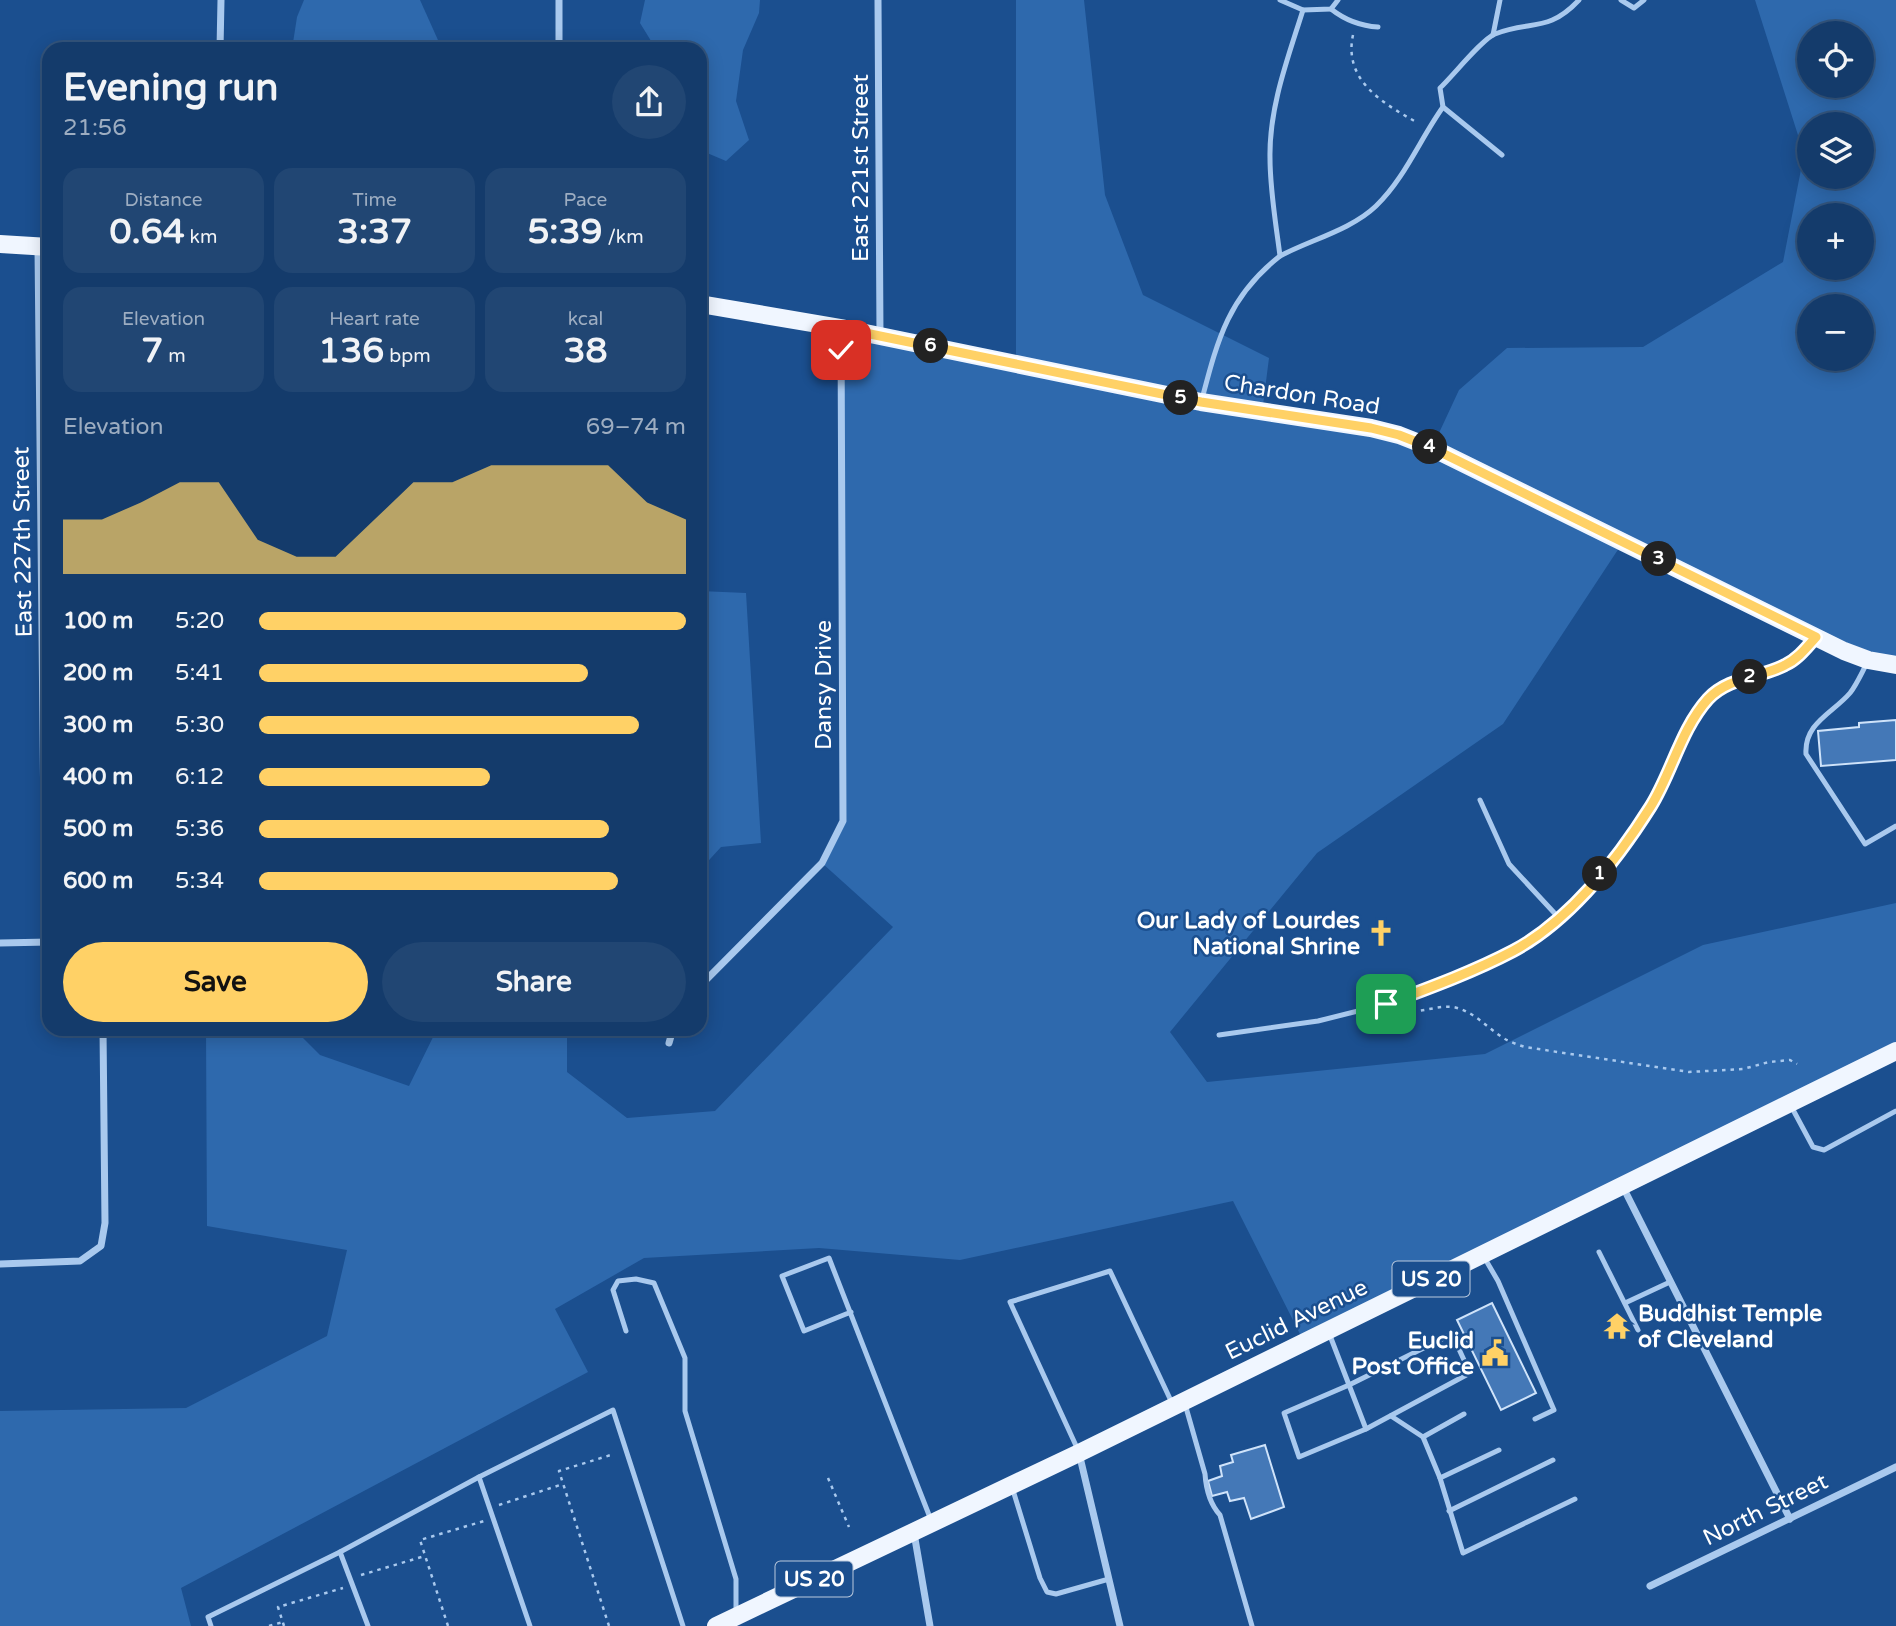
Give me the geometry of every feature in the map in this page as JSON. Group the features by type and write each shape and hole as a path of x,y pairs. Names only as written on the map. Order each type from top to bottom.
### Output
{"main road":[{"path":"0,244 42,246"},
{"name":"Chardon Road","path":"707,305 841,328 1201,402 1371,428 1399,435 1444,454 1844,651 1868,660 1896,665"},
{"name":"Euclid Avenue","path":"716,1626 1012,1485 1622,1185 1895,1055"}],"street":[{"path":"220,42 221,0"},
{"path":"559,0 559,42"},
{"name":"East 221st Street","path":"878,0 880,336"},
{"name":"Dansy Drive","path":"707,979 822,863 843,821 841,328"},
{"path":"0,943 42,942"},
{"path":"0,1264 80,1261 101,1246 105,1223 103,1036"},
{"path":"668,1043 670,1036"},
{"path":"1622,1185 1790,1519"},
{"path":"1079,1452 1120,1626"},
{"name":"North Street","path":"1650,1586 1896,1467"},
{"path":"914,1531 930,1626"}],"lane":[{"path":"1280,0 1303,10 1331,9 1342,18 1378,27"},
{"path":"1331,9 1338,0"},
{"path":"1493,35 1500,0"},
{"path":"1502,155 1443,107 1440,88 1493,35 1553,21 1566,14 1579,0"},
{"path":"1621,0 1634,8 1644,0"},
{"path":"1280,256 1269,159 1272,123 1279,88 1303,10"},
{"path":"1201,402 1216,345 1232,309 1250,283 1280,256 1342,227 1375,207 1407,167 1443,107"},
{"path":"1219,1035 1318,1021 1386,1004 1472,971 1514,950 1559,918 1586,891 1641,821 1692,722 1711,695 1730,684 1786,665 1799,656 1816,637"},
{"path":"1868,660 1851,692 1813,727 1805,740 1806,754 1864,844 1896,827"},
{"path":"1480,800 1509,864 1559,918"},
{"path":"1789,1104 1813,1147 1824,1150 1896,1111"},
{"path":"1599,1252 1638,1330"},
{"path":"1483,1254 1498,1281 1554,1410 1535,1419"},
{"path":"850,1312 804,1331 782,1276 829,1258 850,1312 932,1523"},
{"path":"1079,1452 1010,1302 1110,1270 1179,1403 1202,1463 1213,1508 1220,1515 1252,1626"},
{"path":"626,1331 613,1290 618,1281 636,1279 654,1283 685,1358 685,1411 736,1579 736,1616"},
{"path":"1625,1303 1670,1282"},
{"path":"1328,1330 1366,1429"},
{"path":"1452,1334 1470,1373 1391,1416 1300,1457 1284,1413 1349,1385 1452,1334"},
{"path":"211,1626 208,1617 340,1552 479,1477 613,1410 683,1626"},
{"path":"1423,1437 1464,1414"},
{"path":"1391,1416 1423,1437 1440,1478 1463,1553 1575,1499"},
{"path":"1440,1478 1499,1450"},
{"path":"1449,1511 1553,1460"},
{"path":"479,1477 530,1626"},
{"path":"1012,1485 1040,1578 1047,1592 1056,1594 1109,1579"},
{"path":"340,1552 368,1626"}],"path":[{"path":"1356,23 1351,47 1360,80 1377,98 1418,123"},
{"path":"1399,1004 1402,1009 1410,1012 1434,1007 1453,1007 1471,1013 1506,1040 1525,1048 1689,1072 1742,1069 1790,1060 1797,1064"},
{"path":"609,1626 559,1471 626,1450"},
{"path":"828,1478 849,1527"},
{"path":"489,1508 563,1484"},
{"path":"448,1626 420,1540 493,1519"},
{"path":"350,1578 425,1556"},
{"path":"268,1626 283,1624 278,1607 353,1585"}],"shaded area":[{"path":"304,0 420,0 439,42 293,42 297,17"},
{"path":"645,0 760,0 759,13 743,50 736,101 749,140 726,161 707,153 707,42 652,42 640,23"},
{"path":"1016,0 1084,0 1105,195 1143,295 1269,358 1262,413 1432,448 1459,390 1507,348 1643,347 1783,262 1797,189 1874,189 1874,112 1797,112 1797,132 1755,0 1896,0 1896,665 1623,542 1503,724 1317,853 1170,1032 1207,1082 1485,1054 1703,945 1896,903 1896,1051 1304,1342 1233,1201 960,1260 819,1248 644,1258 555,1309 588,1372 181,1588 191,1626 0,1626 0,1411 186,1408 327,1336 347,1250 207,1226 206,1036 301,1036 320,1055 409,1086 434,1036 567,1036 567,1072 627,1118 715,1111 893,927 822,863 843,821 841,328 1016,363"},
{"path":"707,591 746,593 761,843 721,847 707,862"}],"building":[{"path":"1896,720 1896,760 1821,766 1818,731 1859,727 1859,723"},
{"path":"1492,1303 1536,1393 1501,1410 1457,1320"},
{"path":"1265,1445 1284,1507 1251,1519 1244,1498 1230,1501 1227,1492 1212,1496 1208,1481 1222,1476 1220,1466 1233,1462 1231,1455"}],"place":[{"name":"Our Lady of Lourdes National Shrine","path":"1381,933"},
{"name":"Buddhist Temple of Cleveland","path":"1617,1326"},
{"name":"Euclid Post Office","path":"1495,1353"}],"route":[{"path":"841,350 841,328 1201,402 1371,428 1399,435 1432,448 1816,637 1799,656 1786,665 1718,689 1700,707 1641,821 1586,891 1559,918 1514,950 1472,971 1386,1004"}]}
